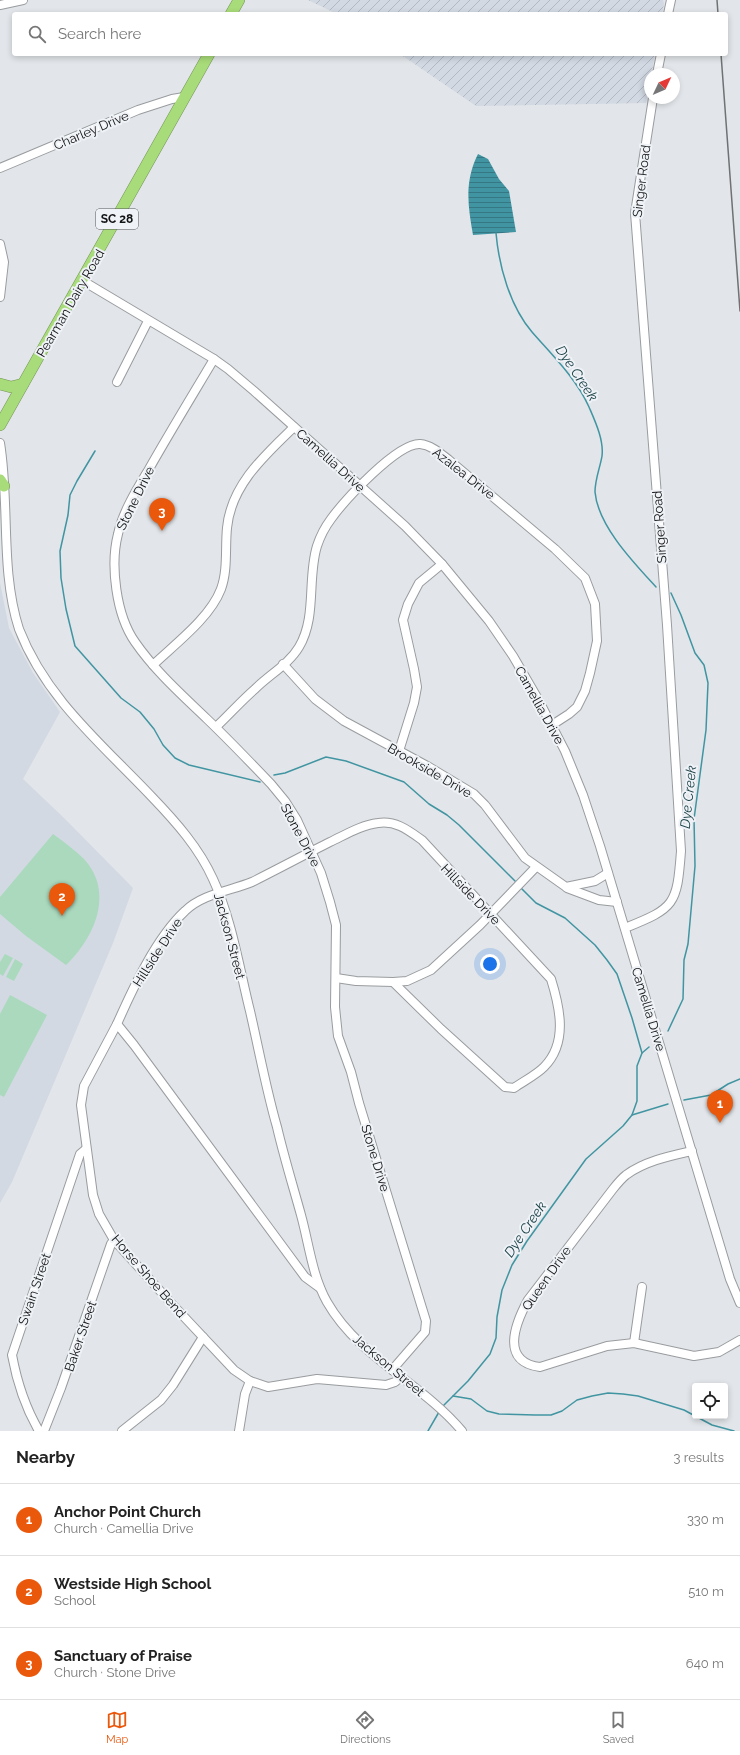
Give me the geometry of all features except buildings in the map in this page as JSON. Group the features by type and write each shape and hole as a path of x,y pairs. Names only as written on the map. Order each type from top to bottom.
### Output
{"highway":[{"path":"232,12 239,0"},
{"name":"Pearman Dairy Road","path":"0,425 208,56"},
{"path":"0,384 11,387 23,384"}],"street":[{"path":"0,5 23,0"},
{"path":"668,12 671,0"},
{"path":"658,68 661,56"},
{"name":"Charley Drive","path":"0,168 138,110 172,99 184,97"},
{"name":"Singer Road","path":"624,928 662,912 671,903 679,885 681,851 667,625 635,213 652,104"},
{"path":"0,244 4,262 0,297"},
{"name":"Camellia Drive","path":"83,280 148,321 228,368 405,526 442,564 479,609 513,656 565,751 582,795 617,902 730,1279 740,1303"},
{"path":"117,382 148,321"},
{"name":"Stone Drive","path":"214,359 139,487 122,522 118,534 114,557 114,569 119,604 134,641 153,665 271,784 285,801 297,820 321,873 336,925 335,1007 338,1036 351,1072 359,1103 426,1321 425,1332 392,1370"},
{"path":"153,665 202,619 214,603 221,588 224,575 227,526 239,491 251,471 294,427"},
{"name":"Jackson Street","path":"0,443 7,582 18,628 32,658 50,689 67,710 146,790 182,830 205,863 220,894 233,939 276,1126 320,1288 338,1319 354,1338 436,1404 462,1431"},
{"name":"Azalea Drive","path":"216,728 254,689 283,664 299,647 311,608 317,547 331,519 384,463 404,448 419,444 433,447 539,535 585,578 595,604 597,641 590,673 585,691 577,706 569,714 552,725"},
{"path":"399,751 414,703 417,687 403,620 419,583 442,564"},
{"name":"Brookside Drive","path":"283,664 315,699 344,721 474,794 485,805 525,858 536,867 566,887 599,900 617,902"},
{"name":"Hillside Drive","path":"117,1024 134,984 177,918 187,909 201,900 251,882 355,830 378,823 393,823 408,830 422,840 551,979 556,994 561,1035 555,1052 544,1067 514,1088 505,1087 435,1024 393,982"},
{"path":"336,978 356,981 407,981 431,970 480,925 536,867"},
{"path":"566,887 595,881 608,873"},
{"path":"117,1024 305,1277 320,1288"},
{"name":"Horse Shoe Bend","path":"117,1024 82,1092 80,1106 93,1195 99,1214 114,1240 234,1370 250,1381 268,1387 317,1379 386,1385 395,1382 401,1377"},
{"name":"Swain Street","path":"39,1431 28,1412 15,1374 12,1355 80,1154 86,1149"},
{"name":"Queen Drive","path":"692,1152 667,1157 648,1164 627,1175 613,1189 528,1300 520,1315 515,1332 516,1353 522,1361 530,1366 540,1367 607,1346 634,1343 694,1356 719,1352 740,1340"},
{"name":"Baker Street","path":"44,1431 61,1388 111,1244 114,1240"},
{"path":"634,1343 642,1287"},
{"path":"122,1431 162,1400 203,1337"},
{"path":"239,1431 245,1394 250,1381"}],"shaded area":[{"path":"308,0 663,0 664,4 662,12 333,12"},
{"path":"403,56 655,56 652,68 644,68 644,103 476,106"},
{"path":"0,583 9,628 33,673 60,712 23,779 133,888 113,943 12,1182 0,1203"}],"green space":[{"path":"53,834 84,859 93,872 98,886 99,900 97,915 92,929 85,942 66,965 26,936 0,914 0,897"},
{"path":"5,954 13,958 3,976 0,974 0,962"},
{"path":"15,959 23,964 14,981 6,977"},
{"path":"10,995 47,1015 4,1097 0,1095 0,1014"}],"water":[{"path":"478,154 488,159 499,179 509,191 516,232 473,235 468,194 471,174"}],"waterway":[{"name":"Dye Creek","path":"496,233 500,259 507,286 524,322 571,377 584,396 596,424 602,444 602,456 595,492 603,518 618,543 656,587"},
{"path":"95,451 70,495 68,515 60,551 61,578 66,609 75,646 121,698 140,712 154,729 163,745 175,758 189,765 260,782"},
{"name":"Dye Creek","path":"668,1031 683,999 684,960 688,944 695,866 694,819 706,730 708,683 704,665 695,653 671,593"},
{"path":"274,775 285,773 326,757 346,761 404,782 429,804 447,815 459,825 515,881"},
{"path":"521,888 536,903 565,918 595,945 607,960 617,974 642,1053"},
{"name":"Dye Creek","path":"442,1407 468,1381 490,1354 496,1338 497,1317 502,1290 512,1265 527,1241 586,1159 623,1126 632,1115 637,1101 637,1066 642,1053 649,1047"},
{"path":"684,1100 711,1095 728,1084 740,1079"},
{"path":"632,1115 668,1104"},
{"path":"453,1396 471,1399 487,1411 499,1414 551,1415 562,1411 577,1400 608,1393 623,1394 638,1396 684,1410 712,1425 734,1431"},
{"name":"Dye Creek","path":"428,1431 439,1412"}],"railway":[{"path":"717,0 718,12"},
{"path":"721,56 740,311"}],"place":[{"name":"Sanctuary of Praise","path":"162,531"},
{"name":"Westside High School","path":"62,916"},
{"name":"Anchor Point Church","path":"720,1123"}]}
